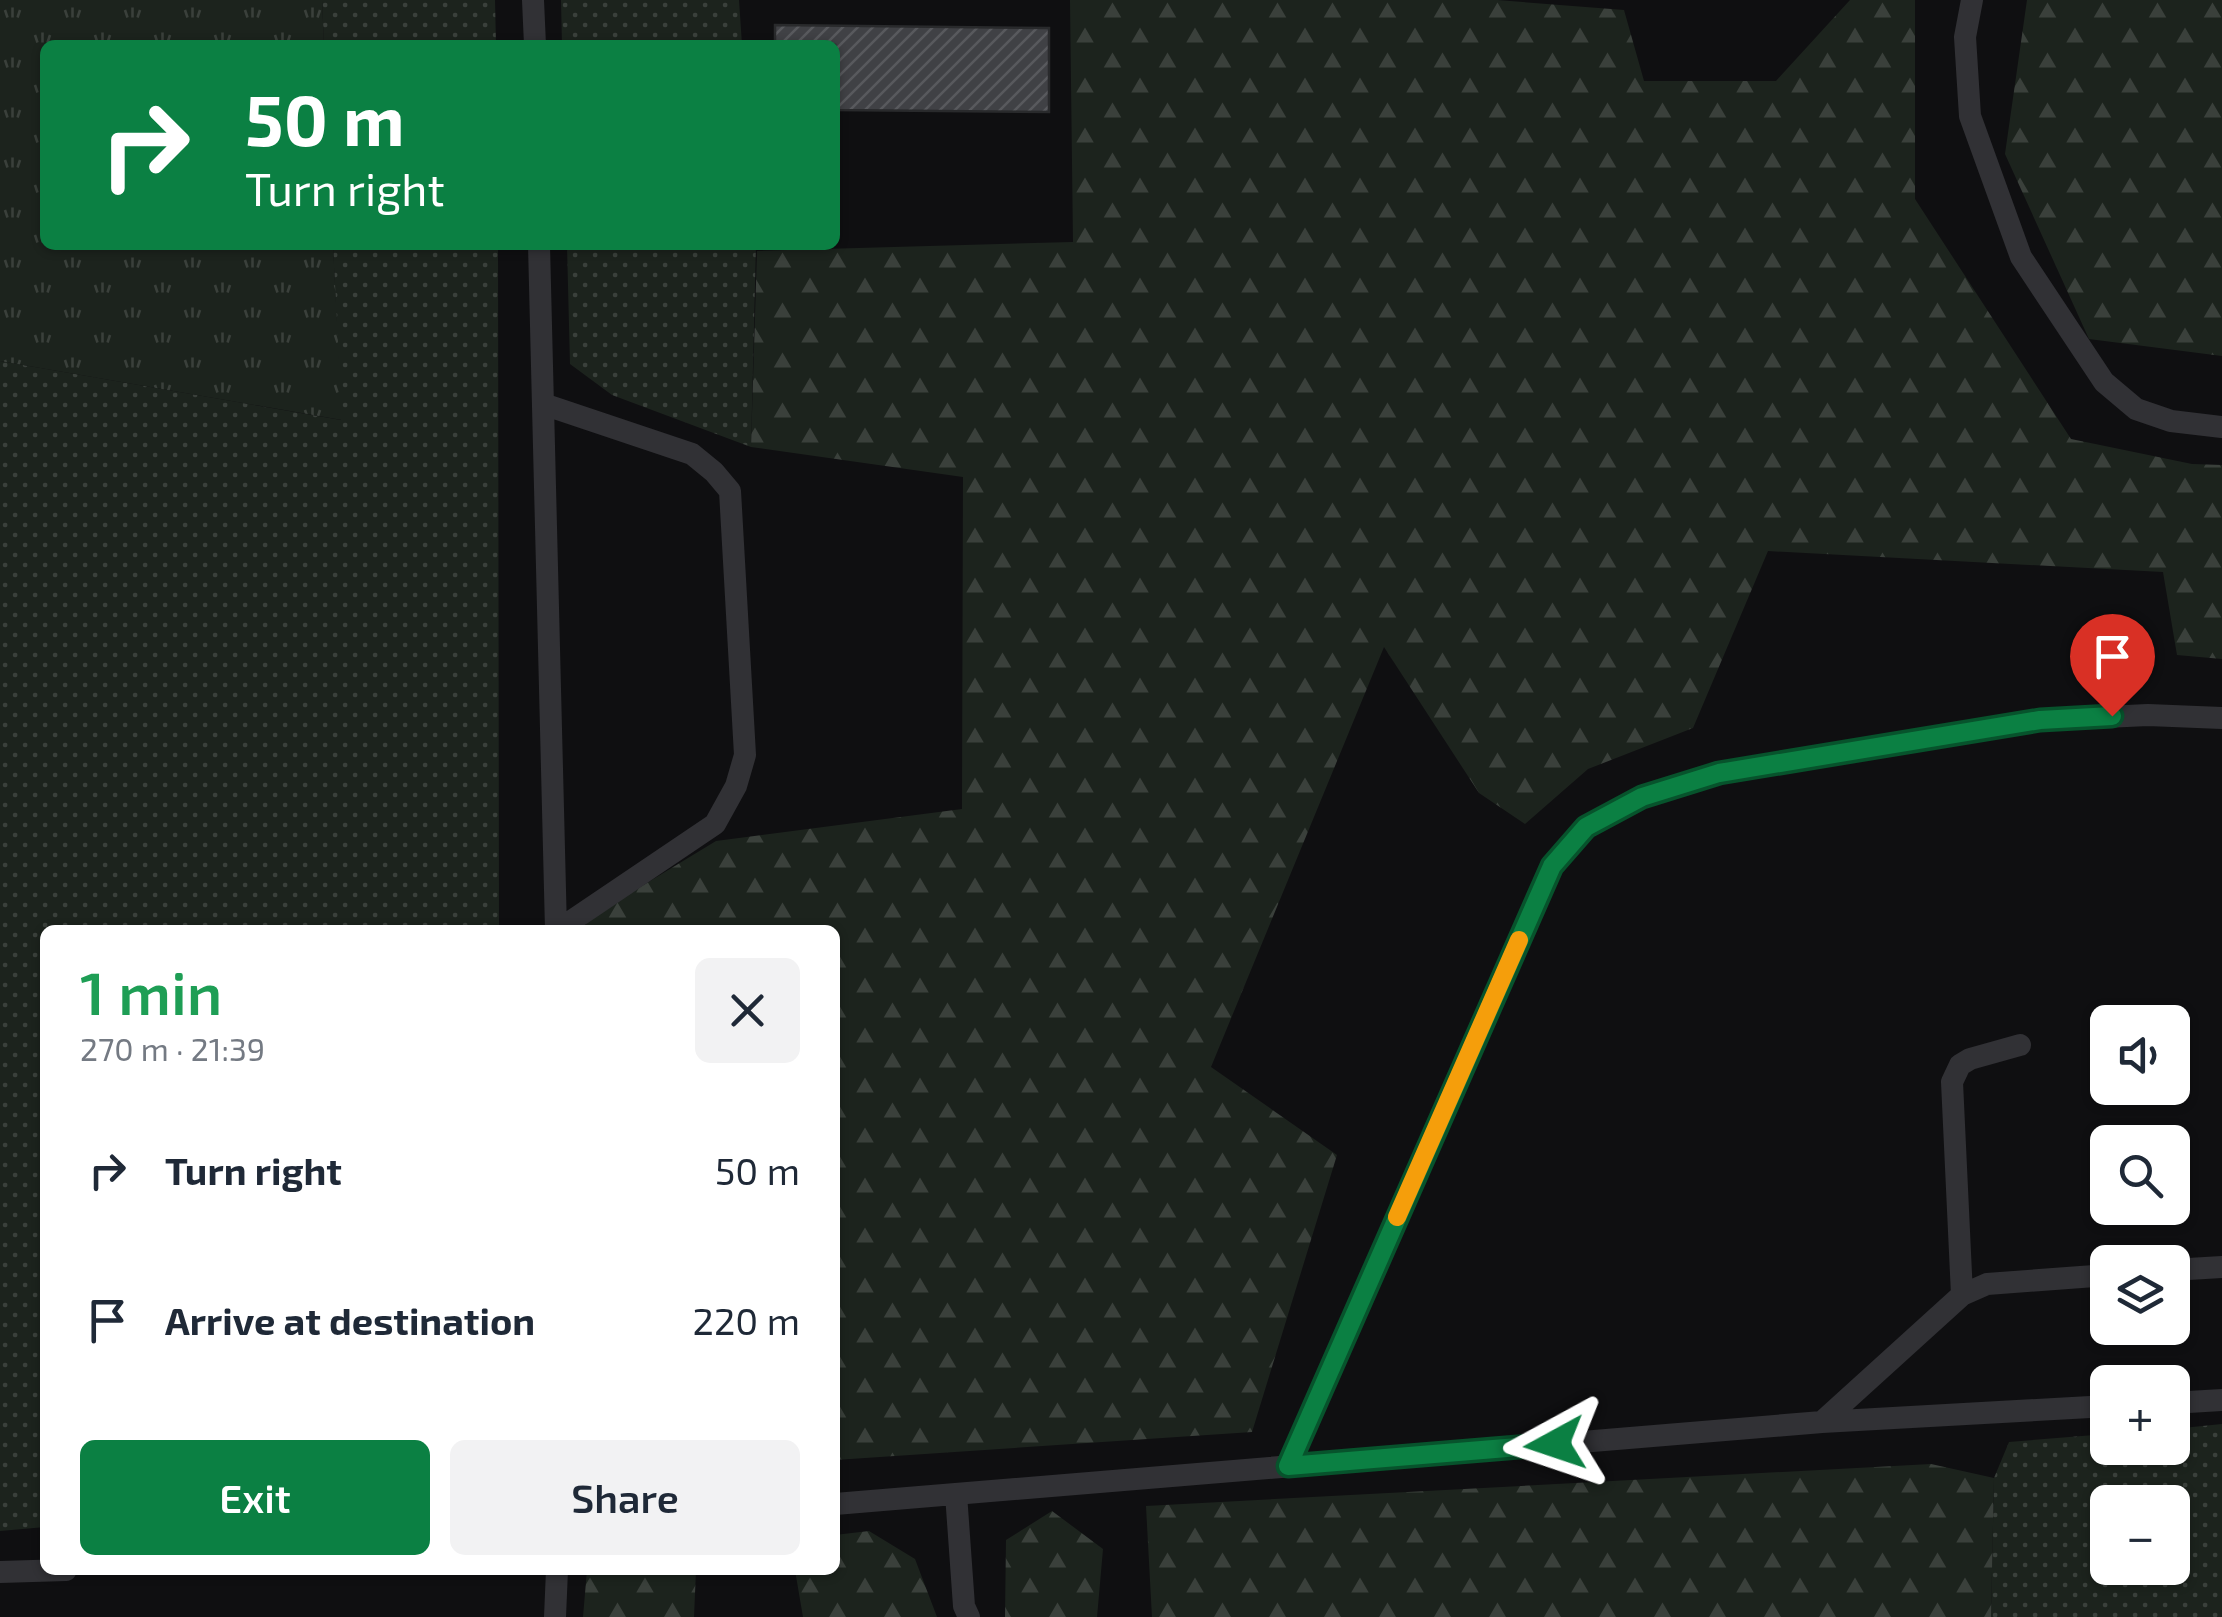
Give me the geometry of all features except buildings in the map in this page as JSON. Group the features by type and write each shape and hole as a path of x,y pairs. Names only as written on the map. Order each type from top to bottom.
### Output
{"lane":[{"path":"533,0 535,40"},
{"path":"1972,0 1965,37 1970,116 2021,257 2104,382 2136,409 2171,421 2222,428"},
{"path":"539,250 557,925"},
{"path":"543,404 692,454 730,491 745,755 736,786 714,824 564,925"},
{"path":"1288,1466 1552,866 1586,827 1642,797 1719,773 2040,720 2148,715 2222,718"},
{"path":"1962,1295 1952,1082 1960,1065 1970,1059 2020,1045"},
{"path":"2190,1269 2222,1267"},
{"path":"1822,1422 1962,1295 1987,1284 2090,1276"},
{"path":"2190,1402 2222,1400"},
{"path":"840,1504 1822,1422 2090,1407"},
{"path":"956,1494 964,1606 969,1617"},
{"path":"0,1572 40,1571"},
{"path":"556,1575 556,1617"}],"green space":[{"path":"0,0 322,0 324,40 40,40 40,250 333,250 342,420 0,361"},
{"path":"322,0 495,0 496,40 324,40"},
{"path":"561,0 739,0 742,40 562,40"},
{"path":"1070,0 1497,0 1624,10 1644,81 1776,81 1850,0 1915,0 1915,199 2071,439 2192,464 2222,465 2222,659 2177,655 2163,572 1768,551 1693,728 1588,769 1525,824 1479,793 1384,647 1211,1067 1337,1155 1252,1432 840,1460 840,925 586,925 586,920 716,841 962,809 963,477 751,447 757,251 1073,242"},
{"path":"2027,0 2222,0 2222,356 2089,339 2005,154"},
{"path":"333,250 498,250 499,925 40,925 40,1527 0,1531 0,361 341,420"},
{"path":"567,250 756,250 751,447 612,395 570,364"},
{"path":"2222,1424 2222,1617 1991,1617 1994,1478 2009,1442 2090,1435 2090,1465 2190,1465 2190,1427"},
{"path":"1931,1464 1994,1478 1991,1617 1152,1617 1146,1506"},
{"path":"1052,1511 1103,1549 1097,1617 1005,1617 1006,1540"},
{"path":"869,1531 915,1559 937,1617 803,1617 796,1575 840,1575 840,1534"},
{"path":"587,1575 696,1575 694,1617 583,1617"}],"slow traffic":[{"path":"1397,1217 1519,940"}],"route":[{"path":"1555,1444 1288,1466 1552,866 1586,827 1642,797 1719,773 2040,720 2112,716"}]}
